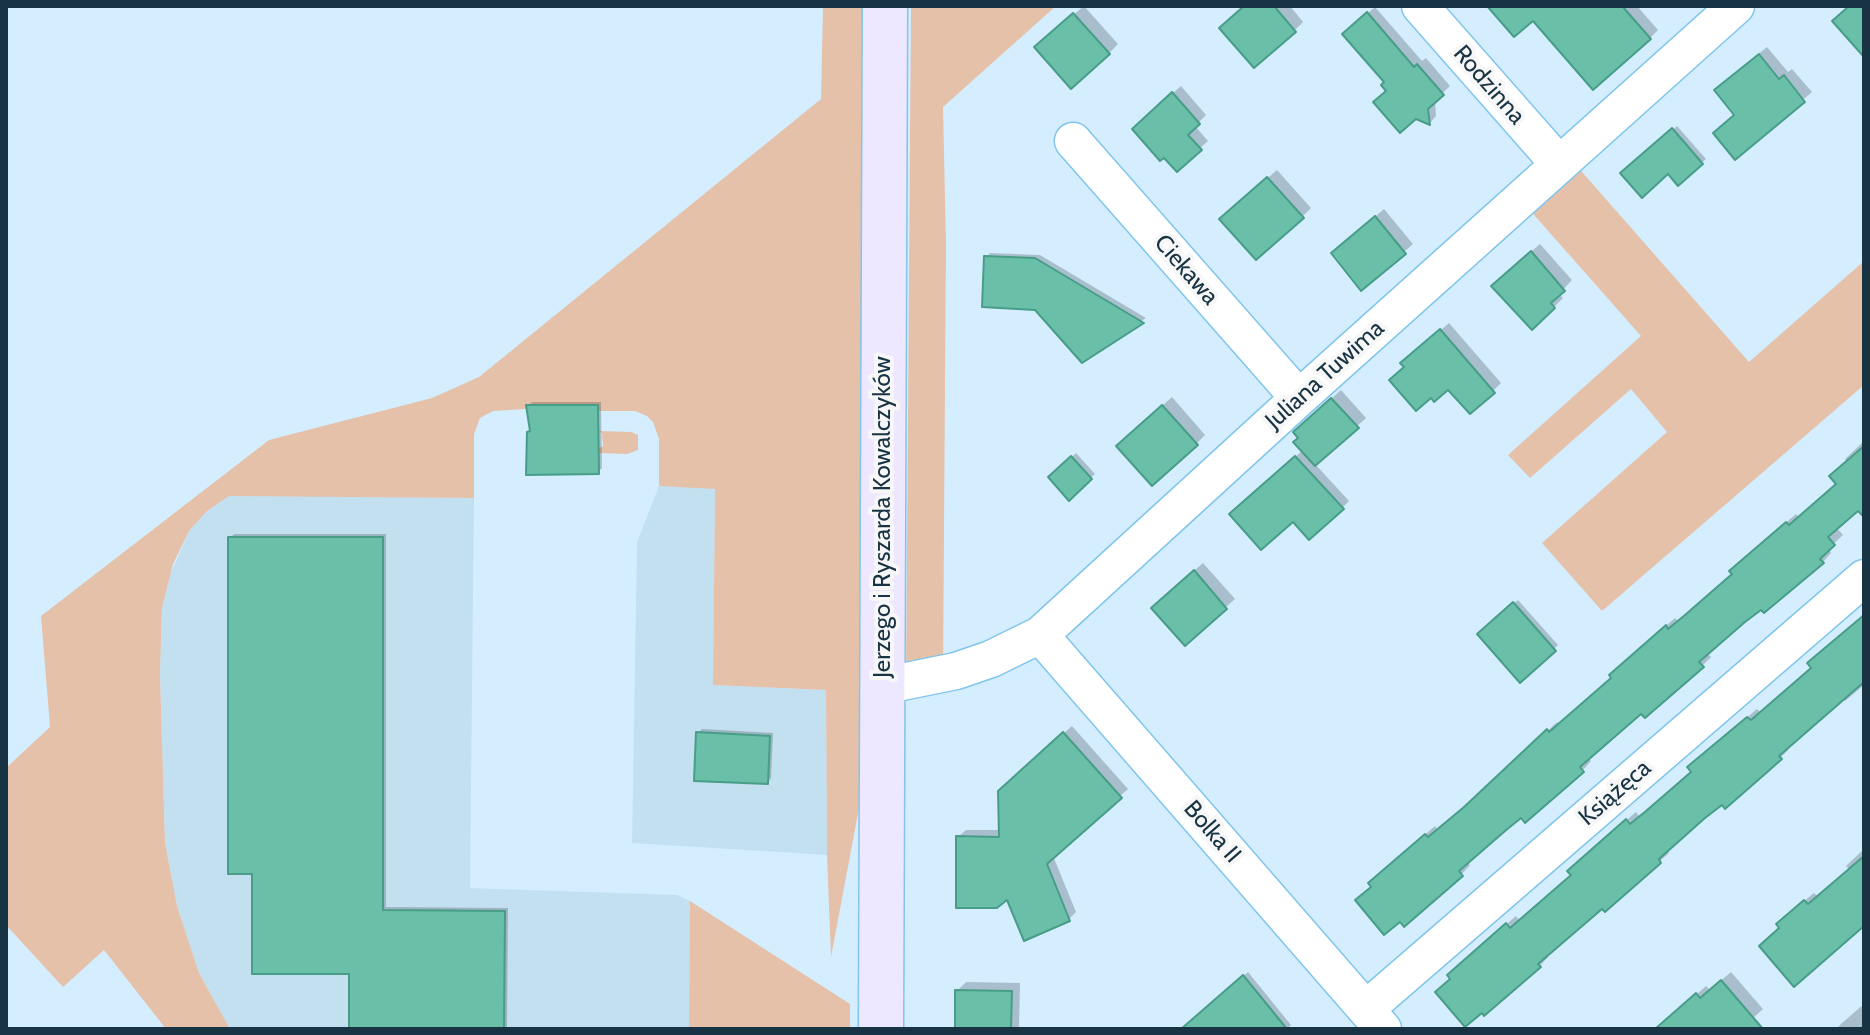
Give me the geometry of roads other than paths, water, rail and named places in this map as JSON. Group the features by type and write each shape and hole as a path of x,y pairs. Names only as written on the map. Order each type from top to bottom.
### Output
{"main road":[{"name":"Jerzego i Ryszarda Kowalczyków","path":"881,1029 885,6"}],"street":[{"name":"Rodzinna","path":"1420,6 1559,164"},
{"name":"Juliana Tuwima","path":"882,686 968,667 1040,635 1736,6"},
{"name":"Ciekawa","path":"1073,141 1299,398"},
{"name":"Książęca","path":"1374,1019 1864,578"},
{"name":"Bolka II","path":"1040,635 1374,1019"}]}
